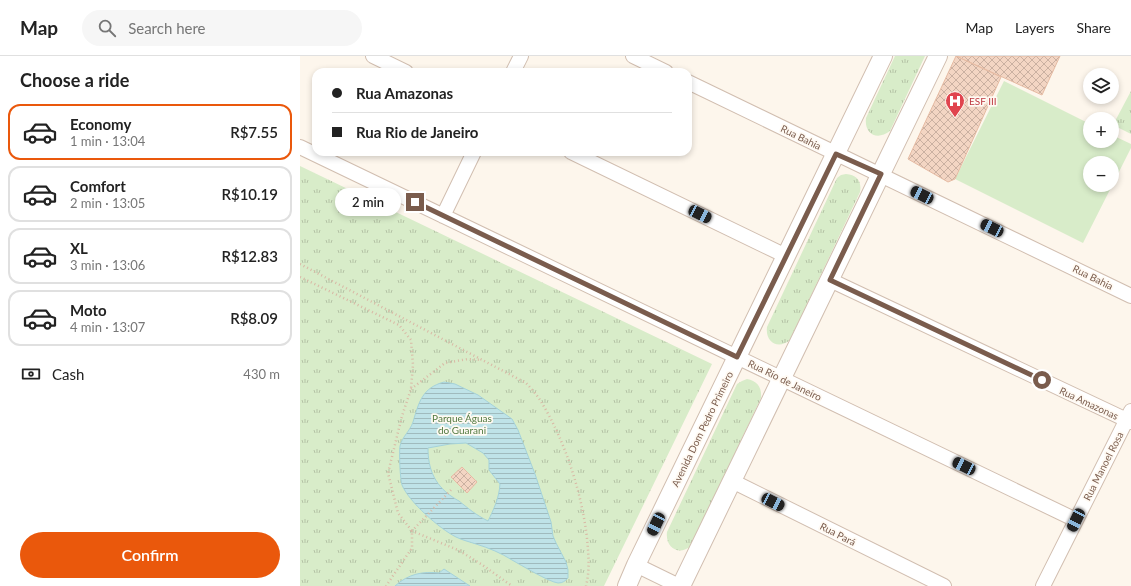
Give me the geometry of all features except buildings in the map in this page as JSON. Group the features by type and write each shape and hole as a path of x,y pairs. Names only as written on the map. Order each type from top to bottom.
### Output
{"street":[{"path":"373,56 398,68"},
{"path":"515,68 521,56"},
{"path":"633,56 658,68"},
{"name":"Avenida Dom Pedro Primeiro","path":"627,586 884,56"},
{"path":"636,565 680,586 938,56"},
{"name":"Rua Bahia","path":"692,84 1131,296"},
{"name":"Rua Rio de Janeiro","path":"300,147 312,153"},
{"name":"Rua Rio de Janeiro","path":"319,156 1076,520"},
{"path":"443,216 472,156"},
{"path":"579,156 786,256"},
{"name":"Rua Amazonas","path":"830,280 1129,418"},
{"name":"Rua Manoel Rosa","path":"1043,586 1129,418"},
{"name":"Rua Pará","path":"732,481 944,586"}],"path":[{"path":"300,264 526,383 540,399 556,431 571,466 581,499 587,536 589,566 586,586"},
{"path":"300,277 399,325 411,340 413,364 411,388 402,416 388,473 398,513 412,531 458,550 512,586"},
{"path":"411,388 444,363 468,359 484,360"},
{"path":"386,586 412,548 412,531 451,490"}],"green space":[{"path":"895,56 925,56 890,131 876,136 869,132 866,124 866,118"},
{"path":"1004,81 1083,120 1083,148 1119,148 1119,138 1131,144 1131,148 1119,172 1119,156 1083,156 1083,192 1109,192 1083,243 955,179"},
{"path":"1131,91 1131,134 1119,128 1119,114"},
{"name":"Parque Águas do Guarani","path":"300,166 712,364 604,586 300,586"},
{"path":"846,174 858,179 860,192 790,340 781,344 773,343 768,337 767,327 837,178"},
{"path":"747,379 754,381 758,385 761,391 761,398 691,546 682,550 674,549 668,542 667,532 737,384"}],"water":[{"path":"444,382 455,384 478,395 512,419 518,430 535,474 551,522 553,536 566,562 568,578 564,582 558,583 548,580 499,553 456,537 442,528 418,507 406,492 402,485 400,446 402,440 412,425 422,397 431,388","holes":["466,443 483,453 489,460 489,470 500,484 499,494 488,521 451,496 440,486 431,469 428,448"]},
{"path":"444,569 470,586 395,586 410,576 427,572 439,573"}],"place":[{"name":"ESF III","path":"955,118"}],"route":[{"path":"415,202 737,357 836,154 881,174 830,280 1042,380"}]}
